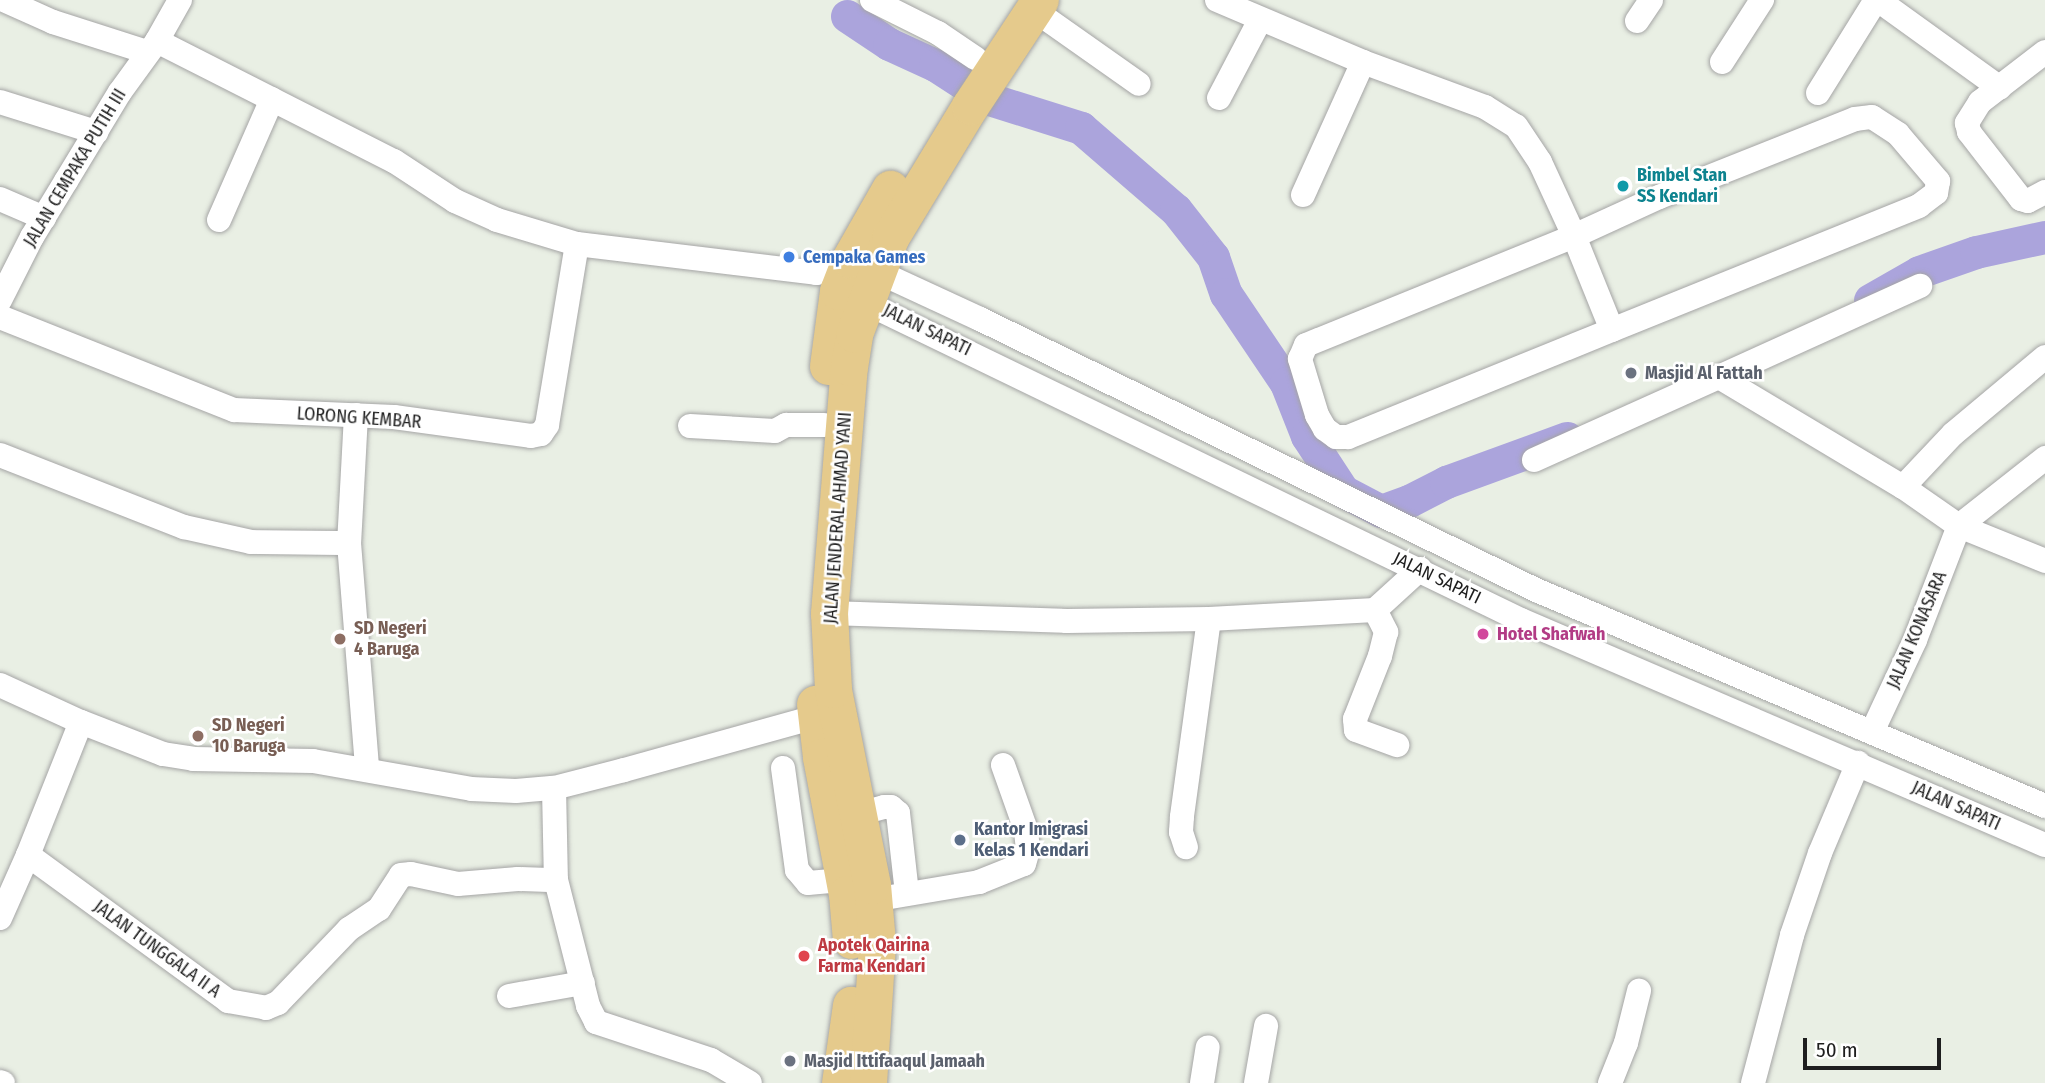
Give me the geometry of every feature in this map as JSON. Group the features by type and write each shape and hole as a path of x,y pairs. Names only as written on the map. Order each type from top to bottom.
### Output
{"highway":[{"name":"JALAN JENDERAL AHMAD YANI","path":"875,891 812,660 814,545 829,338 850,279 890,238 968,85 1028,3"},
{"name":"JALAN JENDERAL AHMAD YANI","path":"850,279 854,334 829,613 826,713 858,814 875,891 877,942 851,1082"}],"street":[{"path":"4,0 42,18 152,47 272,99 394,161 455,201 497,220 577,244 850,279"},
{"name":"JALAN CEMPAKA PUTIH III","path":"0,300 44,218 180,0"},
{"path":"872,0 938,33 968,85"},
{"path":"1217,0 1363,62 1485,107 1516,125 1540,162 1574,236 1612,330"},
{"path":"1637,21 1651,0"},
{"path":"1722,62 1762,0"},
{"path":"1818,93 1877,0 2000,88"},
{"path":"1028,3 1139,84"},
{"path":"1219,98 1259,20"},
{"path":"2045,52 1975,108 1967,124 1969,132 2021,199 2028,201 2045,192"},
{"path":"1303,195 1363,62"},
{"path":"219,220 272,99"},
{"path":"0,102 96,132"},
{"path":"1872,117 1898,134 1938,181 1936,192 1919,206 1612,330 1348,437 1336,437 1330,433 1317,415 1300,359 1306,345 1574,236 1660,197 1855,119 1872,117"},
{"path":"0,199 44,218"},
{"name":"LORONG KEMBAR","path":"0,317 234,410 394,417 513,435 541,434 548,425 558,374 577,244"},
{"name":"JALAN SAPATI","path":"850,279 1521,620 2045,845"},
{"name":"JALAN SAPATI","path":"850,279 1536,590 2045,806"},
{"path":"1534,460 1920,286"},
{"path":"1903,487 1953,434 2045,356"},
{"path":"1719,377 1903,487 1959,526 2045,561"},
{"path":"356,415 349,543 367,769"},
{"path":"690,426 775,431 786,425 824,425"},
{"path":"0,455 184,527 251,542 349,543"},
{"path":"1959,526 2045,458"},
{"name":"JALAN KONASARA","path":"1872,732 1915,640 1959,526"},
{"path":"829,613 1068,621 1209,619 1375,610 1420,569"},
{"path":"1521,620 1536,590"},
{"path":"1375,610 1386,632 1380,656 1355,719 1356,730 1397,745"},
{"path":"1186,847 1182,817 1209,619"},
{"path":"0,685 81,722 163,754 192,759 313,761 471,789 554,788 826,713"},
{"path":"0,918 16,868 81,722"},
{"path":"1753,1083 1792,935 1820,853 1858,764"},
{"path":"783,768 797,870 808,883 875,891 979,882 1024,864 1028,850 1026,830 1003,765"},
{"path":"554,788 556,880 596,1022 711,1060 750,1083"},
{"name":"JALAN TUNGGALA II A","path":"16,868 228,1001 266,1008 278,1003 349,929 379,909 401,875 411,874 458,884 519,879 556,880"},
{"path":"509,996 583,982"},
{"path":"1609,1083 1626,1043 1639,992"},
{"path":"1256,1083 1266,1026"},
{"path":"1202,1083 1208,1047"}],"waterway":[{"path":"847,16 889,44 935,65 986,98 1081,128 1176,210 1213,257 1226,294 1286,383 1307,436 1343,491 1381,511 1409,501 1446,482 1567,438"},
{"path":"1870,300 1919,272 1976,252 2045,237"}],"place":[{"name":"Bimbel Stan SS Kendari","path":"1623,186"},
{"name":"Cempaka Games","path":"789,257"},
{"name":"Masjid Al Fattah","path":"1631,373"},
{"name":"Hotel Shafwah","path":"1483,634"},
{"name":"SD Negeri 4 Baruga","path":"340,639"},
{"name":"SD Negeri 10 Baruga","path":"198,736"},
{"name":"Kantor Imigrasi Kelas 1 Kendari","path":"960,840"},
{"name":"Apotek Qairina Farma Kendari","path":"804,956"},
{"name":"Masjid Ittifaaqul Jamaah","path":"790,1061"}]}
